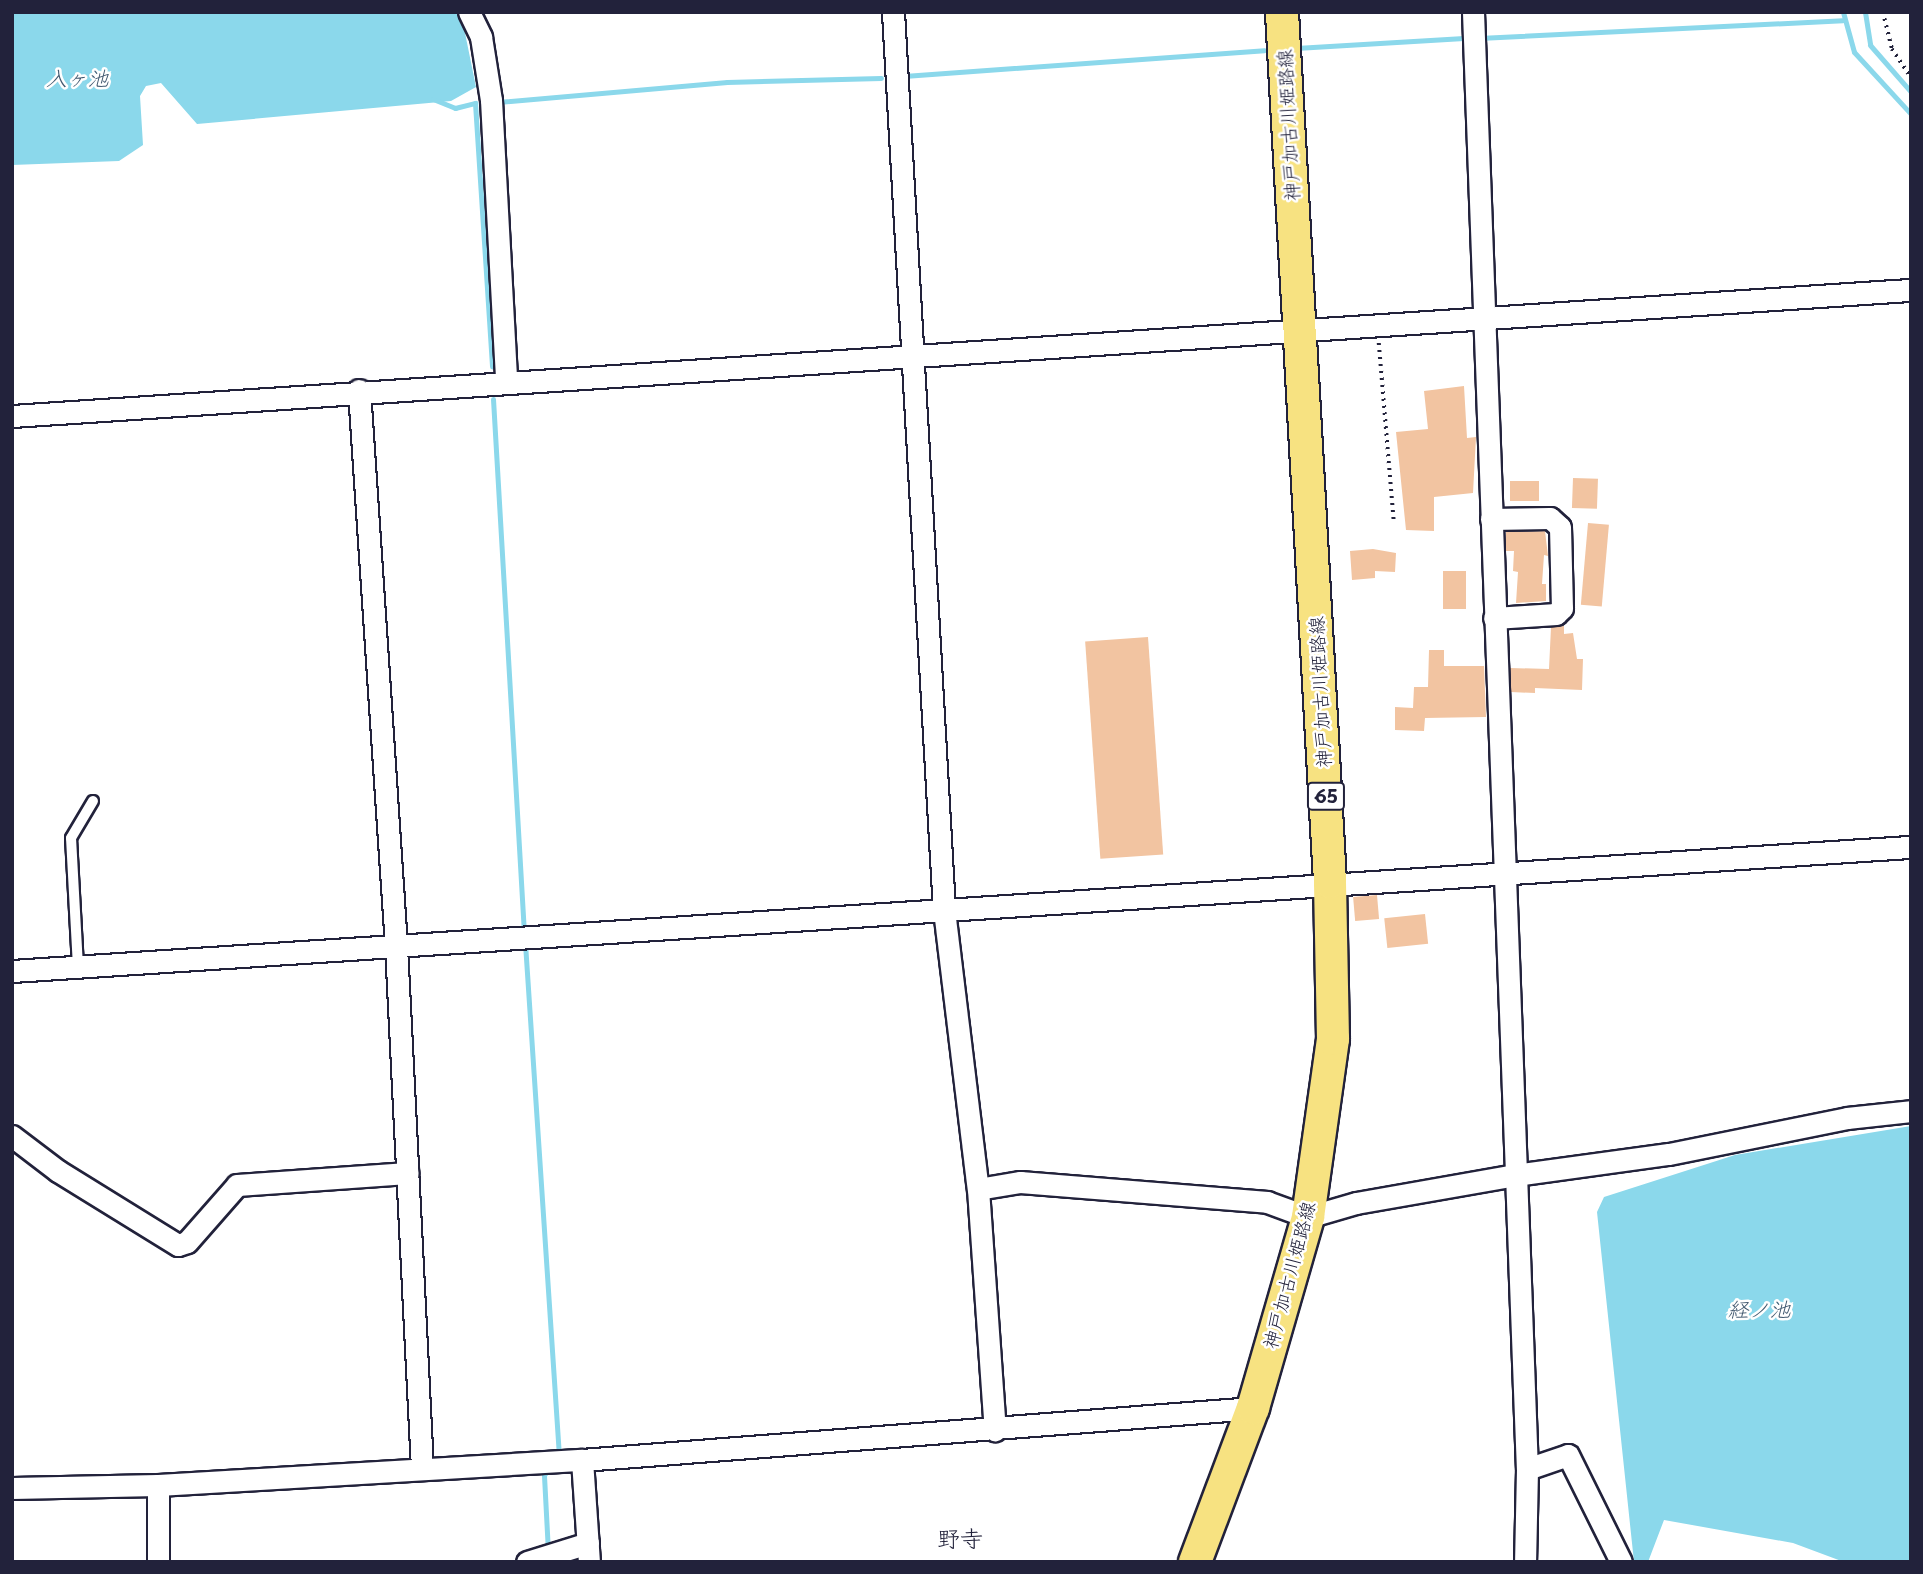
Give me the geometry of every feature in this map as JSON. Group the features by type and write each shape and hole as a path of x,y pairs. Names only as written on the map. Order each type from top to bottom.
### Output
{"main road":[{"name":"神戸加古川姫路線","path":"1195,1562 1253,1408 1308,1217 1333,1039 1330,882 1282,12"}],"street":[{"path":"469,12 481,37 491,100 506,381"},
{"path":"893,12 910,356 944,910 978,1189 995,1430"},
{"path":"1473,12 1502,872 1527,1469 1525,1562"},
{"path":"12,416 359,390 1301,332 1911,290"},
{"path":"359,390 396,946 422,1468"},
{"path":"1491,519 1550,518 1560,527 1562,608 1556,614 1494,618"},
{"path":"12,971 1330,882 1911,846"},
{"path":"978,1189 1020,1182 1253,1201 1308,1217 1356,1203 1514,1175 1669,1154 1847,1118 1911,1111"},
{"path":"12,1136 58,1171 178,1244 187,1241 237,1185 408,1173"},
{"path":"12,1488 158,1485 582,1460 1253,1408"},
{"path":"1527,1469 1567,1455 1621,1562"},
{"path":"532,1560 559,1552 588,1552 582,1460"},
{"path":"158,1485 158,1562"}],"lane":[{"path":"78,967 71,838 93,801"}],"path":[{"path":"1883,12 1892,49 1911,77"},
{"path":"1378,327 1394,520"}],"water":[{"name":"入ヶ池","path":"12,12 456,12 464,28 476,87 451,101 197,124 161,83 146,86 140,96 143,145 119,161 12,165"},
{"name":"経ノ池","path":"1911,1126 1911,1562 1844,1562 1793,1543 1664,1520 1648,1562 1634,1562 1597,1212 1604,1197 1735,1155"}],"building":[{"path":"1464,386 1467,438 1476,437 1473,493 1434,497 1434,531 1406,530 1396,432 1428,429 1424,391"},
{"path":"1573,478 1598,479 1597,509 1572,508"},
{"path":"1510,481 1539,481 1539,501 1510,501"},
{"path":"1588,523 1609,525 1602,607 1581,605"},
{"path":"1545,531 1548,556 1544,555 1542,584 1546,584 1546,601 1516,603 1518,572 1513,571 1514,551 1506,551 1506,532"},
{"path":"1373,549 1396,553 1395,572 1375,571 1375,578 1352,580 1350,551"},
{"path":"1443,571 1466,571 1466,609 1443,609"},
{"path":"1564,626 1564,634 1573,633 1577,659 1583,659 1582,690 1535,688 1535,693 1511,692 1510,668 1549,669 1551,627"},
{"path":"1148,637 1163,854 1100,859 1085,641"},
{"path":"1429,650 1444,650 1444,666 1484,666 1486,717 1425,718 1424,731 1395,730 1395,707 1413,708 1414,687 1428,687"},
{"path":"1377,895 1379,919 1355,921 1353,897"},
{"path":"1425,914 1428,944 1387,948 1384,918"}],"waterway":[{"path":"1843,12 1854,52 1911,114"},
{"path":"1865,12 1870,45 1911,92"},
{"path":"1479,38 1843,20"},
{"path":"1296,48 1464,38"},
{"path":"904,76 1264,50"},
{"path":"498,102 727,82 881,78"},
{"path":"433,99 455,108 475,103 492,366"},
{"path":"493,399 524,933"},
{"path":"525,943 559,1456"},
{"path":"548,1552 544,1475 549,1469"}],"district":[{"name":"野寺","path":"960,1538"}]}
